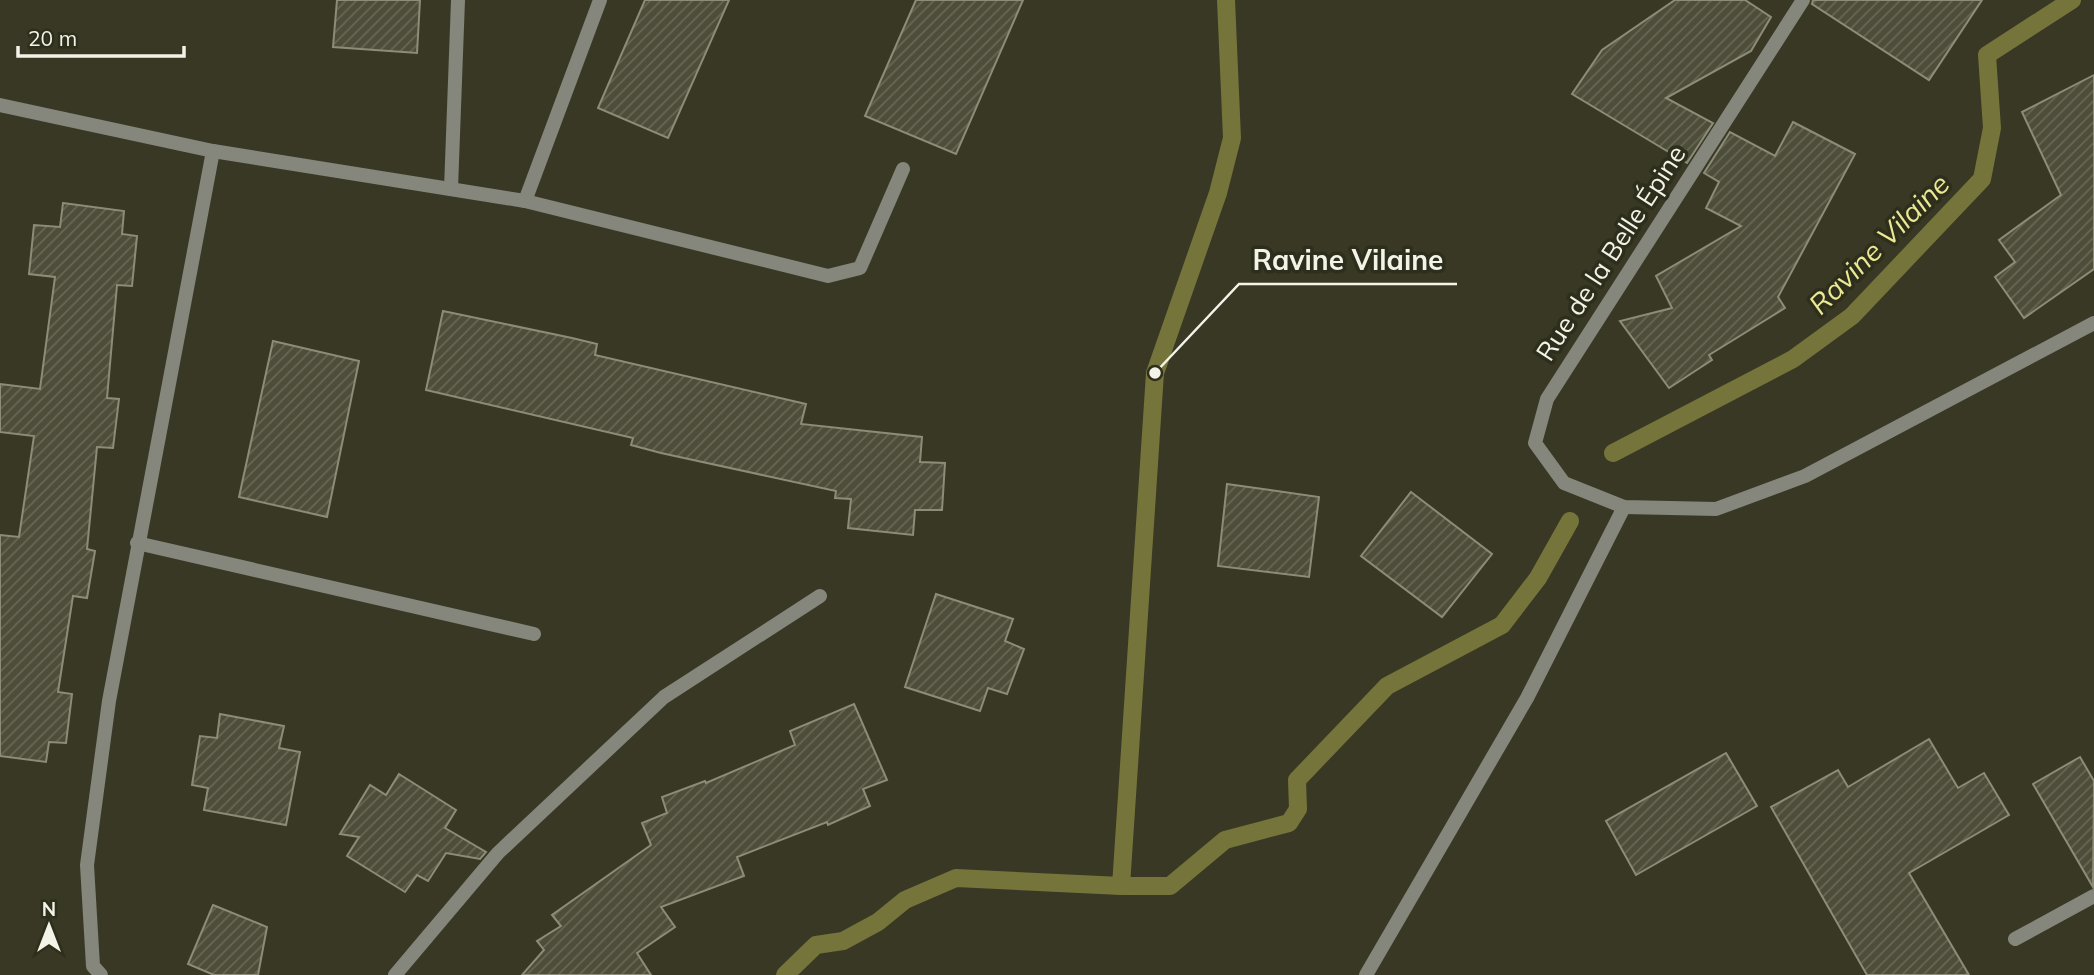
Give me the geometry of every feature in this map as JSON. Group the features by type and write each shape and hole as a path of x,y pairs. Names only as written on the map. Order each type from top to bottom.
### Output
{"street":[{"path":"451,190 458,0"},
{"path":"526,201 600,0"},
{"name":"Rue de la Belle Épine","path":"1624,507 1564,483 1535,443 1547,399 1803,0"},
{"path":"0,105 213,151 526,201 828,276 860,268 903,169"},
{"path":"101,975 93,966 87,865 109,701 213,151"},
{"path":"1366,975 1527,698 1624,507 1716,509 1805,476 2094,323"},
{"path":"137,543 534,634"},
{"path":"395,975 498,853 664,697 820,596"},
{"path":"2015,939 2094,897"}],"building":[{"path":"337,0 420,0 417,53 333,47"},
{"path":"645,0 729,0 668,138 598,108"},
{"path":"916,0 1023,0 956,154 865,116"},
{"path":"1675,0 1745,0 1771,17 1751,51 1666,98 1713,123 1687,163 1572,94 1602,50"},
{"path":"1813,0 1982,0 1929,80 1812,4"},
{"path":"2094,75 2094,269 2024,318 1995,277 2015,262 1999,240 2061,195 2022,112"},
{"path":"1793,122 1855,154 1778,297 1785,308 1709,355 1712,360 1669,388 1620,321 1672,308 1656,276 1741,226 1706,208 1719,182 1704,173 1730,132 1775,156"},
{"path":"63,203 124,211 122,234 137,236 132,286 117,285 107,398 119,399 113,448 97,447 87,549 95,551 87,598 73,596 58,692 72,694 66,743 49,742 46,762 0,756 0,535 19,537 34,436 0,432 0,384 40,389 55,277 29,274 34,225 60,227"},
{"path":"443,311 597,344 595,355 806,404 801,424 922,437 920,462 945,463 942,510 915,510 913,535 848,528 851,499 835,498 836,491 661,453 631,445 633,438 426,390"},
{"path":"273,341 359,361 327,517 239,497"},
{"path":"1227,484 1319,497 1309,577 1218,566"},
{"path":"1411,492 1492,554 1442,617 1361,556"},
{"path":"936,594 1013,619 1005,641 1024,649 1007,694 988,688 980,711 905,687"},
{"path":"854,704 887,780 863,789 870,806 828,825 827,822 737,857 744,876 661,907 675,927 637,953 651,975 522,975 544,950 537,941 561,926 552,915 651,845 642,823 667,813 662,797 705,781 706,783 795,745 790,731"},
{"path":"220,714 284,726 279,748 300,752 286,825 204,810 208,788 192,785 200,736 217,738"},
{"path":"1929,739 1958,788 1984,773 2009,815 1909,873 1969,975 1867,975 1771,807 1838,770 1848,787"},
{"path":"1726,753 1757,806 1636,875 1606,821"},
{"path":"2080,757 2094,781 2093,887 2033,784"},
{"path":"399,774 456,810 445,828 486,852 480,859 446,853 428,881 417,875 405,892 347,856 359,837 340,834 370,785 386,795"},
{"path":"213,905 267,927 258,975 214,975 188,964"}],"waterway":[{"name":"Ravine Vilaine","path":"785,975 816,945 843,941 878,922 905,900 956,878 1121,886 1155,373 1218,193 1232,138 1226,0"},
{"name":"Ravine Vilaine","path":"1613,453 1793,359 1852,316 1982,179 1992,128 1987,55 2072,0"},
{"name":"Ravine Vilaine","path":"1121,886 1170,886 1225,840 1289,823 1298,809 1297,780 1387,686 1502,625 1538,578 1570,521"}],"place":[{"name":"Ravine Vilaine","path":"1155,373"}]}
